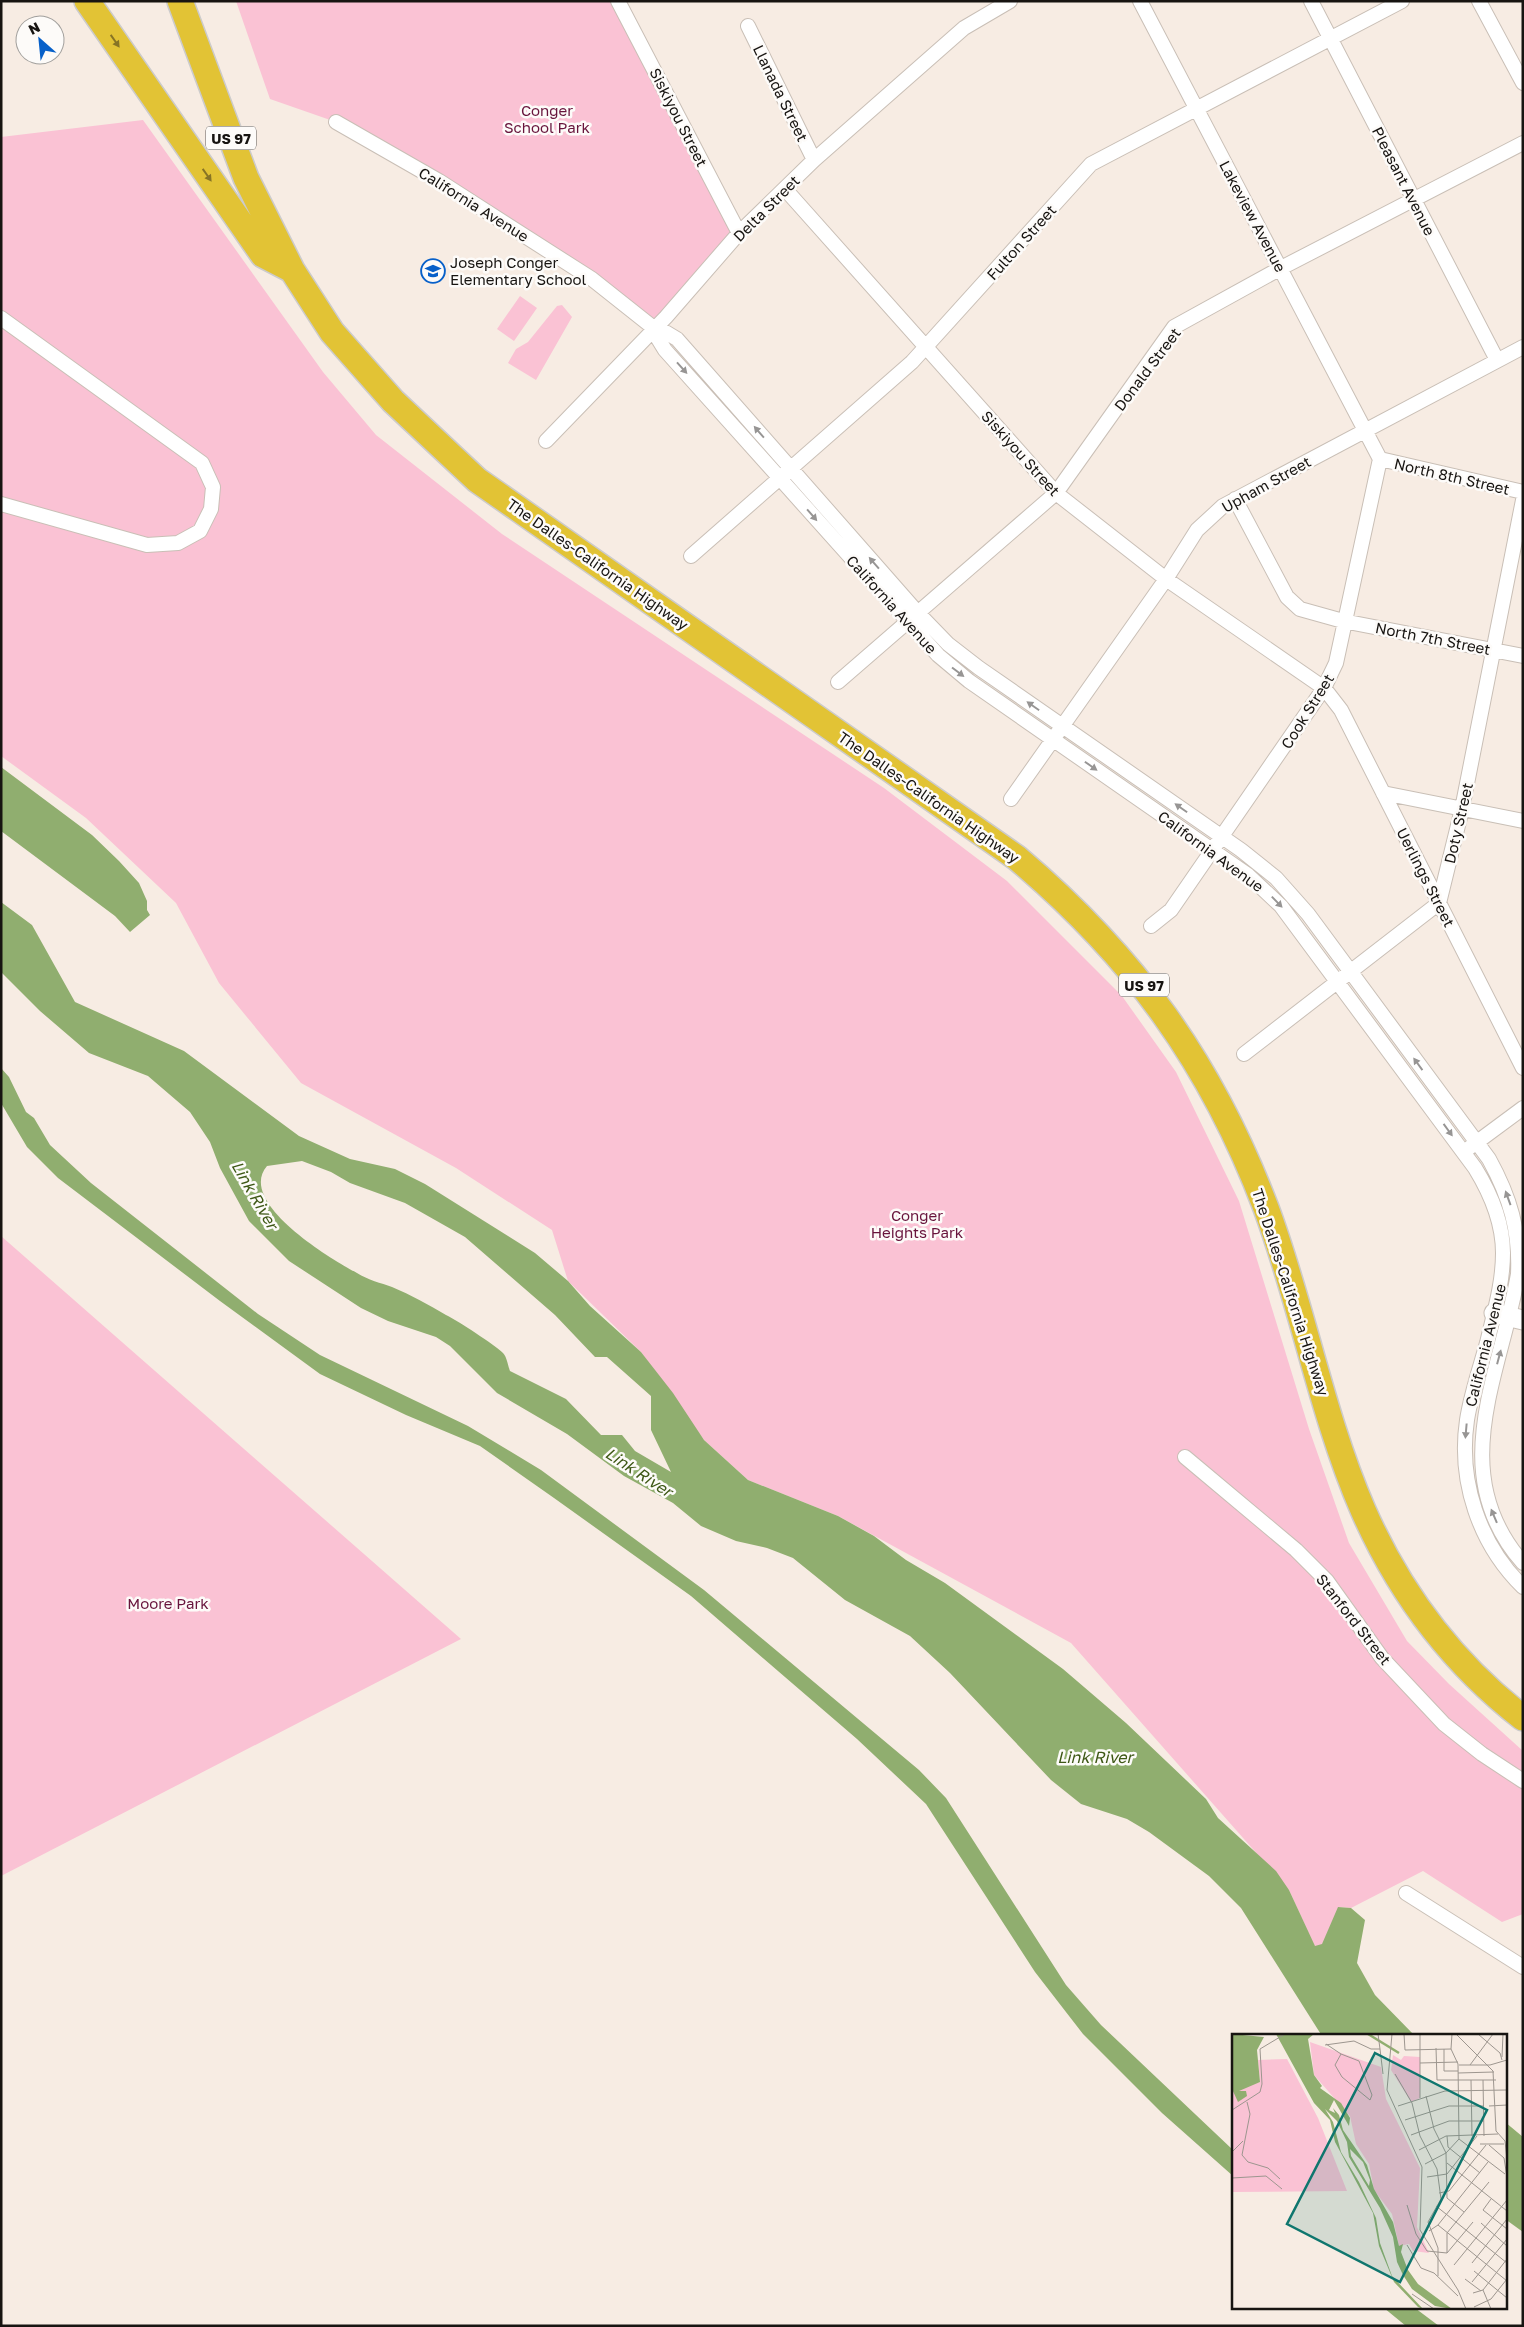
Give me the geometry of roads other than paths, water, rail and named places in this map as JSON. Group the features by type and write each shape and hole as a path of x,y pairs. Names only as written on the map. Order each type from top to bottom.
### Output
{"highway":[{"path":"87,1 262,255 292,270"},
{"name":"The Dalles-California Highway","path":"180,1 246,178 292,270 338,339 393,401 477,480 1017,858 1076,911 1131,970 1154,998 1199,1064 1250,1168 1279,1244 1352,1480 1385,1555 1420,1611 1458,1660 1479,1682 1523,1718"}],"street":[{"name":"Siskiyou Street","path":"618,1 739,233"},
{"name":"Delta Street","path":"546,441 655,329 739,233 814,160 964,28 1010,1"},
{"name":"Lakeview Avenue","path":"1140,1 1367,430"},
{"name":"Pleasant Avenue","path":"1311,1 1497,360"},
{"name":"Fulton Street","path":"691,556 926,347 1091,164 1402,1"},
{"path":"1479,1 1523,83"},
{"name":"Llanada Street","path":"748,26 814,160"},
{"name":"California Avenue","path":"336,122 439,181 592,279 624,302 655,329 664,331 676,339 918,613 963,656 1221,836 1258,863 1292,895 1350,970 1489,1159 1506,1191 1517,1230 1518,1274 1484,1415 1481,1453 1485,1488 1494,1516 1509,1545 1523,1563"},
{"name":"Donald Street","path":"838,682 1056,494 1174,327 1281,268 1414,201 1523,143"},
{"name":"Siskiyou Street","path":"785,189 1056,494 1166,579 1324,688"},
{"path":"1,318 202,463 213,487 211,509 200,531 178,543 147,545 1,504"},
{"name":"California Avenue","path":"655,329 657,337 665,350 906,622 954,669 1248,876 1280,906 1338,981 1464,1152 1491,1197 1501,1232 1502,1273 1509,1316 1467,1420 1467,1473 1474,1507 1487,1539 1506,1568 1523,1587"},
{"name":"Upham Street","path":"1011,799 1166,579 1197,530 1223,506 1523,347"},
{"path":"1367,430 1380,459"},
{"name":"North 8th Street","path":"1380,459 1523,492"},
{"name":"Cook Street","path":"1151,926 1171,910 1324,688 1336,663 1380,459"},
{"path":"1235,499 1287,597 1300,609 1344,621"},
{"name":"Doty Street","path":"1439,903 1462,809 1495,650 1523,500"},
{"name":"North 7th Street","path":"1344,621 1523,656"},
{"name":"Uerlings Street","path":"1324,688 1341,710 1523,1068"},
{"path":"1383,792 1523,821"},
{"path":"1244,1054 1350,970 1439,903"},
{"path":"1464,1152 1523,1108"},
{"name":"Stanford Street","path":"1184,1457 1296,1550 1327,1581 1382,1658 1444,1724 1482,1754 1523,1780"},
{"path":"1406,1894 1523,1967"}],"water":[{"path":"1,767 92,835 119,861 139,883 147,901 147,910 150,915 130,932 115,916 1,831"},
{"name":"Link River","path":"1,902 32,925 75,1002 184,1051 299,1136 350,1159 395,1169 425,1184 535,1253 568,1281 590,1306 641,1352 673,1393 704,1440 748,1480 838,1516 874,1536 906,1560 945,1583 1063,1669 1126,1723 1206,1799 1218,1818 1276,1871 1289,1890 1315,1946 1322,1944 1338,1907 1351,1908 1365,1920 1357,1963 1375,1995 1413,2034 1321,2034 1241,1908 1209,1876 1149,1832 1127,1819 1081,1804 1051,1780 950,1673 910,1636 845,1600 793,1558 767,1548 736,1541 701,1526 673,1503 624,1476 567,1434 497,1393 450,1346 436,1337 388,1321 361,1308 289,1261 249,1221 220,1168 210,1142 190,1112 148,1076 89,1053 40,1011 1,972","holes":["302,1161 331,1172 350,1183 405,1203 465,1237 555,1315 595,1357 607,1357 651,1396 651,1430 671,1472 635,1451 622,1435 601,1435 566,1399 510,1371 503,1353 452,1318 392,1287 366,1278 344,1266 309,1242 275,1212 264,1196 261,1180 267,1166"]},
{"path":"1,1068 9,1077 26,1112 34,1118 50,1145 91,1183 258,1314 320,1355 468,1426 541,1470 704,1590 919,1770 946,1798 1066,1985 1101,2025 1232,2149 1232,2175 1162,2113 1083,2034 1035,1972 926,1804 857,1739 691,1596 480,1446 406,1415 320,1374 220,1301 58,1178 27,1147 1,1103"},
{"path":"1506,2123 1523,2137 1523,2232 1506,2220"},
{"path":"1386,2310 1418,2310 1439,2326 1406,2326"}],"place":[{"name":"Joseph Conger Elementary School","path":"433,271"}],"park label":[{"name":"Conger School Park","path":"547,118"},
{"name":"Conger Heights Park","path":"917,1224"},
{"name":"Moore Park","path":"168,1603"}]}
